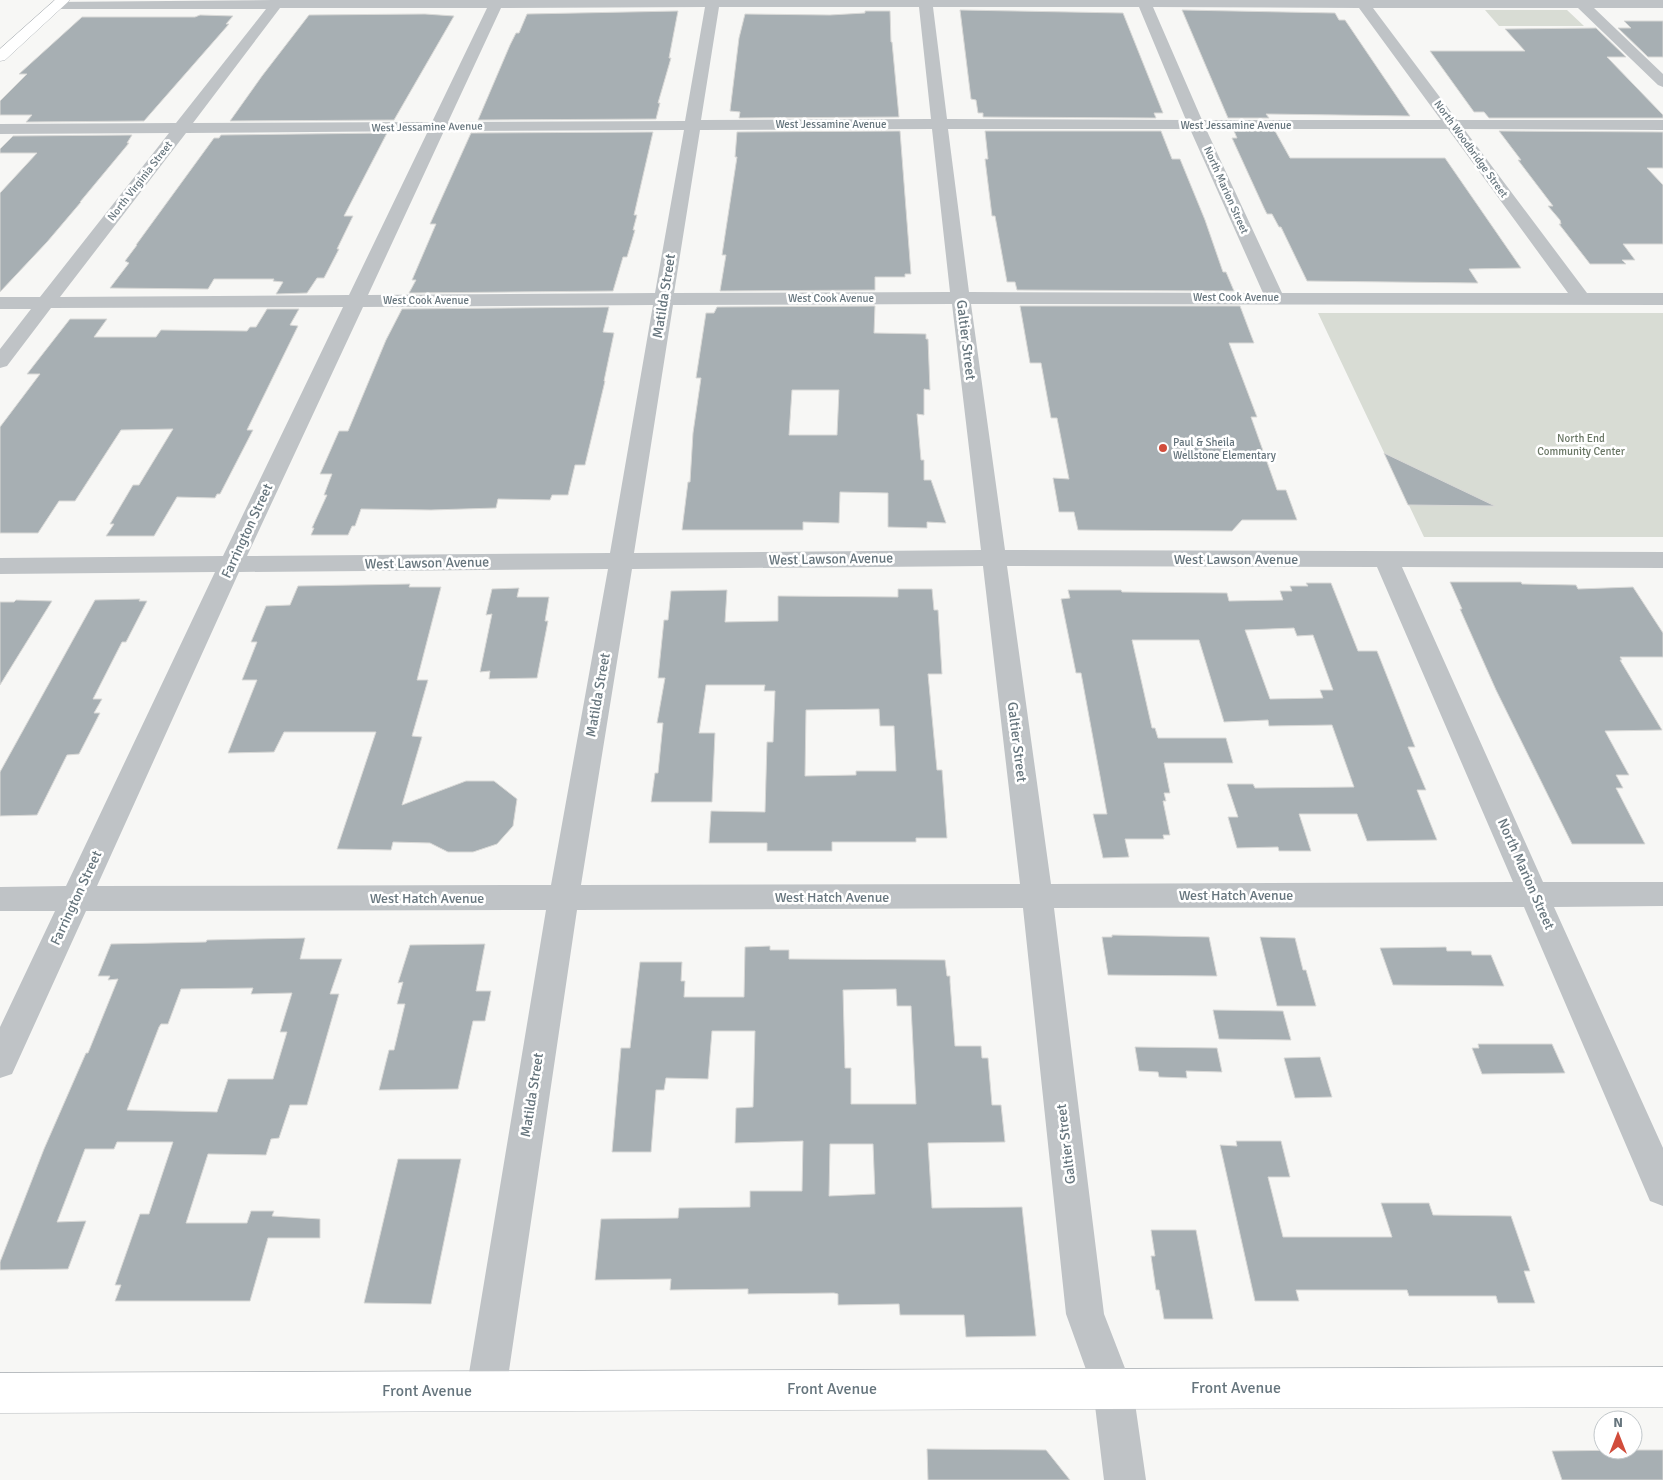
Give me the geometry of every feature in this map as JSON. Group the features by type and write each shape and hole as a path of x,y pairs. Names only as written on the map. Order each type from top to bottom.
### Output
{"street":[{"name":"North Virginia Street","path":"0,362 278,2"},
{"name":"Farrington Street","path":"0,1063 436,127 497,2"},
{"name":"Matilda Street","path":"486,1391 563,898 621,562 713,2"},
{"name":"Galtier Street","path":"925,2 1037,895 1085,1314 1112,1389 1125,1480"},
{"name":"North Marion Street","path":"1144,2 1196,124 1275,298"},
{"path":"0,58 60,3 1361,2 1663,4"},
{"name":"North Woodbridge Street","path":"1361,2 1581,298"},
{"path":"1583,4 1663,82"},
{"name":"West Jessamine Avenue","path":"0,129 940,124 1663,125"},
{"name":"West Cook Avenue","path":"0,303 961,297 1663,299"},
{"name":"West Lawson Avenue","path":"0,566 994,558 1663,560"},
{"name":"North Marion Street","path":"1386,559 1535,894 1663,1189"},
{"name":"West Hatch Avenue","path":"0,899 1663,894"},
{"name":"Front Avenue","path":"0,1393 1663,1387"}],"green space":[{"path":"1485,10 1567,10 1584,26 1499,26"},
{"name":"North End Community Center","path":"1318,313 1663,313 1663,537 1424,537"}],"building":[{"path":"960,10 1123,13 1163,113 1154,113 1156,118 983,117 983,113 978,113 976,100 971,99"},
{"path":"1182,10 1335,13 1339,20 1345,20 1410,116 1266,114 1269,118 1228,118"},
{"path":"678,11 669,58 671,58 658,103 660,103 656,119 478,120 510,45 516,33 519,33 527,14"},
{"path":"865,11 890,11 891,42 899,117 739,118 740,112 730,111 739,38 745,14 830,15 865,13"},
{"path":"425,14 454,16 394,120 230,121 309,15"},
{"path":"200,15 233,16 226,24 229,24 144,121 26,122 32,115 0,115 0,101 27,74 19,74 82,17 195,17"},
{"path":"1624,21 1663,21 1663,57 1648,57 1618,28 1631,28"},
{"path":"1596,28 1626,57 1607,57 1663,115 1663,118 1489,118 1484,112 1474,112 1430,51 1525,51 1505,29"},
{"path":"900,131 911,274 905,274 905,277 875,277 875,290 720,291 726,255 722,255 737,157 735,157 737,132"},
{"path":"985,131 1161,131 1172,159 1180,159 1205,220 1223,272 1226,272 1234,291 1017,290 1015,282 1007,282 995,216 992,216 985,159 988,159"},
{"path":"1234,131 1275,131 1290,158 1445,158 1521,268 1469,269 1478,283 1307,281 1281,227 1279,227 1272,214 1267,214 1264,208 1232,138 1237,138"},
{"path":"1499,131 1663,132 1663,168 1647,168 1663,185 1663,244 1623,244 1635,260 1622,260 1626,264 1590,264 1559,224 1561,224 1560,220 1548,206 1553,206 1518,160 1521,160"},
{"path":"653,132 634,215 637,215 633,230 635,230 627,257 623,257 613,291 409,293 416,280 412,280 436,224 430,224 471,133"},
{"path":"387,133 344,216 353,216 337,249 339,249 324,278 317,278 307,293 276,294 283,282 273,281 274,279 214,279 208,289 110,288 129,263 125,261 136,245 214,138 219,138 221,135"},
{"path":"132,135 127,143 129,143 81,202 0,292 0,193 37,153 0,153 0,149 13,136"},
{"path":"875,306 874,333 926,334 926,339 928,339 930,390 924,389 924,415 917,414 921,460 924,460 924,480 931,480 946,523 927,522 927,528 888,527 888,493 840,492 839,523 803,522 803,530 682,530 688,482 690,482 693,433 701,378 696,378 706,313 714,313 717,307","holes":["792,390 839,390 837,435 789,435"]},
{"name":"Paul & Sheila Wellstone Elementary","path":"1020,306 1240,306 1254,343 1229,343 1257,417 1251,417 1277,490 1286,490 1297,520 1242,520 1232,531 1078,530 1074,512 1059,512 1053,478 1069,479 1057,418 1051,418 1041,363 1030,363"},
{"path":"609,307 603,332 614,333 605,381 585,465 575,465 568,495 552,495 550,500 498,499 496,508 431,510 361,509 355,526 352,526 348,535 311,535 314,528 312,528 327,495 324,495 332,474 320,474 339,431 348,431 386,340 402,309"},
{"path":"267,309 299,309 290,325 298,326 247,430 253,430 220,494 217,494 215,498 177,497 154,536 106,536 114,524 110,524 133,485 139,485 173,429 121,430 75,501 59,501 38,533 0,533 0,427 40,374 27,374 70,319 107,319 94,337 156,337 161,330 247,331 250,327 256,327"},
{"path":"1384,453 1495,506 1408,505"},
{"path":"1450,582 1521,582 1522,584 1576,585 1578,589 1633,587 1663,633 1663,657 1620,657 1622,660 1620,660 1662,730 1605,731 1629,775 1616,775 1623,788 1616,788 1645,844 1572,844 1496,690"},
{"path":"1306,583 1331,583 1358,651 1377,651 1415,747 1408,747 1426,790 1417,790 1437,840 1367,841 1357,814 1299,814 1311,851 1279,851 1278,847 1237,848 1228,817 1238,817 1227,784 1253,784 1255,788 1354,787 1332,725 1269,726 1268,720 1224,722 1199,640 1132,640 1152,728 1155,728 1158,738 1226,738 1233,763 1164,763 1170,793 1164,793 1166,801 1163,801 1170,835 1163,835 1164,839 1125,839 1129,857 1103,858 1093,814 1107,814 1081,673 1076,673 1061,599 1070,598 1068,590 1121,590 1122,592 1227,593 1229,601 1283,600 1280,591 1292,591 1290,586 1308,586","holes":["1294,628 1297,636 1313,635 1333,690 1320,690 1323,698 1270,699 1245,630"]},
{"path":"410,584 409,587 441,587 417,680 428,680 412,736 422,737 402,805 466,781 494,781 517,799 513,826 497,844 473,852 448,852 430,843 393,842 391,850 337,849 376,732 284,732 274,752 228,753 257,680 242,680 257,642 251,642 266,606 290,605 298,586"},
{"path":"519,588 517,597 549,597 545,621 548,621 537,678 489,679 490,671 480,672 492,614 486,615 492,589"},
{"path":"898,589 932,589 934,610 938,610 942,674 928,674 937,770 942,770 947,838 916,838 916,842 832,842 832,851 767,851 767,843 709,843 711,811 765,812 767,742 773,742 775,691 764,691 765,685 706,685 699,733 715,733 712,802 651,802 655,773 658,773 663,723 657,723 665,678 658,678 664,620 668,620 671,591 727,590 725,622 778,621 778,596 898,597","holes":["879,709 880,726 894,726 896,771 856,771 856,775 805,776 806,710"]},
{"path":"140,599 139,601 147,601 126,642 122,642 93,699 102,699 94,713 100,713 79,754 67,755 37,815 0,816 0,772 95,600"},
{"path":"16,600 52,601 0,685 0,602 14,602"},
{"path":"1112,935 1209,937 1217,976 1108,975 1102,937 1112,937"},
{"path":"1260,937 1295,938 1303,970 1306,970 1316,1006 1277,1006"},
{"path":"305,938 300,959 342,959 330,994 339,994 307,1105 290,1105 279,1138 271,1139 266,1155 208,1154 186,1223 247,1223 251,1211 274,1211 272,1216 320,1219 320,1238 268,1238 250,1301 115,1301 121,1285 115,1285 140,1214 149,1214 173,1142 117,1142 114,1149 85,1149 57,1222 86,1221 68,1269 0,1270 0,1262 44,1149 86,1053 88,1053 118,979 108,980 110,976 98,976 111,944 206,942 207,940","holes":["253,988 251,994 292,993 280,1032 287,1032 273,1079 228,1079 217,1112 127,1110 159,1027 161,1024 168,1024 181,989"]},
{"path":"485,944 476,991 491,991 485,1021 473,1021 458,1089 379,1090 389,1050 394,1050 405,1004 397,1004 403,982 398,983 410,945"},
{"path":"770,946 770,950 789,950 789,959 945,960 947,976 950,976 955,1046 981,1046 982,1058 988,1058 992,1105 1001,1105 1005,1142 928,1143 932,1208 1022,1207 1036,1336 966,1337 964,1315 900,1315 899,1304 838,1305 838,1294 834,1293 748,1294 748,1289 670,1290 671,1279 595,1280 601,1219 678,1218 679,1208 750,1207 750,1191 802,1191 803,1141 735,1143 736,1108 753,1107 755,1031 712,1031 708,1079 666,1078 664,1090 656,1090 651,1152 612,1152 621,1048 630,1048 640,962 682,962 681,981 685,981 684,997 744,997 745,947","holes":["896,989 897,1006 911,1006 916,1104 851,1104 851,1068 845,1068 843,990","830,1144 873,1144 875,1194 829,1196"]},
{"path":"1446,947 1447,951 1471,951 1472,955 1491,955 1504,986 1393,985 1380,948"},
{"path":"1213,1010 1283,1011 1291,1040 1219,1039"},
{"path":"1478,1044 1552,1044 1565,1073 1482,1074 1472,1048 1479,1048"},
{"path":"1135,1047 1217,1048 1222,1072 1186,1071 1187,1078 1159,1077 1158,1072 1139,1071"},
{"path":"1320,1057 1332,1097 1295,1098 1284,1058"},
{"path":"1236,1141 1281,1141 1290,1177 1268,1177 1283,1237 1392,1237 1381,1203 1429,1203 1433,1215 1511,1216 1530,1271 1524,1271 1535,1303 1498,1303 1496,1296 1409,1296 1407,1290 1296,1290 1299,1301 1255,1301 1220,1145 1237,1146"},
{"path":"398,1159 461,1159 431,1304 364,1303"},
{"path":"1151,1230 1196,1230 1213,1319 1164,1319 1159,1290 1156,1290 1151,1256 1155,1256"},
{"path":"927,1449 1046,1450 1070,1480 928,1480"},
{"path":"1643,1450 1663,1450 1663,1480 1562,1480 1552,1451 1593,1451 1593,1460 1643,1460"}],"place":[{"name":"Paul & Sheila Wellstone Elementary","path":"1163,448"}]}
